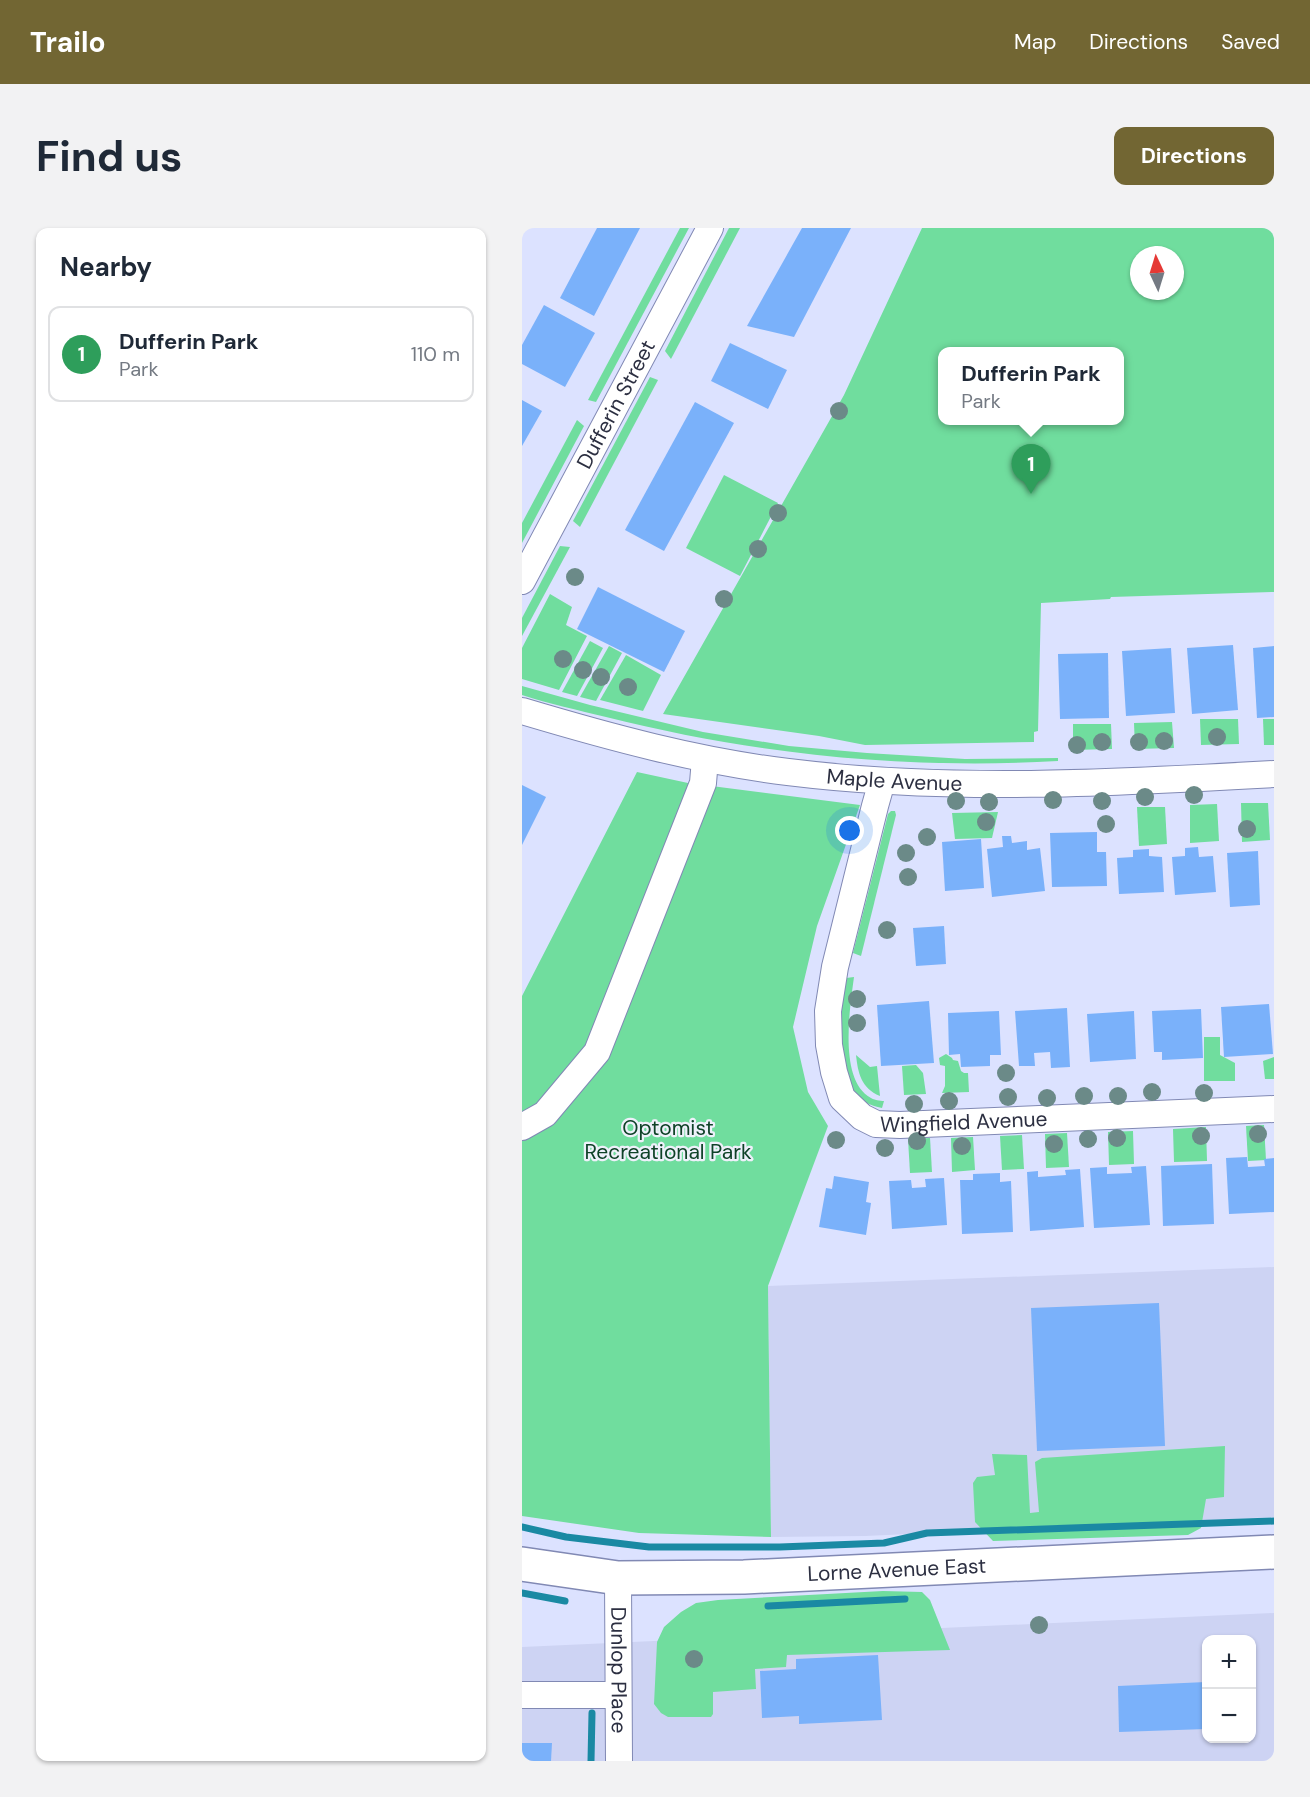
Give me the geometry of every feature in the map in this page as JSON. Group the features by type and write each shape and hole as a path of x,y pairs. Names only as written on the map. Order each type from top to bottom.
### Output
{"main road":[{"name":"Lorne Avenue East","path":"522,1564 618,1578 756,1577 1274,1552"}],"street":[{"name":"Dufferin Street","path":"522,581 710,228"},
{"name":"Maple Avenue","path":"522,711 608,736 705,759 787,772 882,781 1088,783 1274,774"},
{"path":"522,1127 545,1114 597,1052 703,783 705,759"},
{"name":"Wingfield Avenue","path":"882,781 835,967 828,1011 829,1045 842,1098 862,1117 876,1125 892,1125 1274,1109"},
{"name":"Dunlop Place","path":"618,1578 619,1761"},
{"path":"522,1695 618,1695"}],"shaded area":[{"path":"1274,1267 1274,1517 865,1536 771,1537 768,1286"},
{"path":"1274,1613 1274,1761 522,1761 522,1647"}],"green space":[{"path":"680,228 689,228 596,402 588,400"},
{"path":"729,228 740,228 671,359 665,351"},
{"path":"922,228 1274,228 1274,592 1111,597 1110,599 1041,603 1038,731 1034,732 1034,742 865,745 819,736 663,714 844,395"},
{"path":"650,377 658,380 580,527 573,521"},
{"path":"577,420 584,426 522,543 522,523"},
{"path":"724,475 778,503 740,576 686,548"},
{"path":"560,546 570,547 522,636 522,618"},
{"path":"550,594 572,607 566,625 587,636 559,690 522,679 522,648"},
{"path":"590,641 603,648 577,696 562,692"},
{"path":"609,646 622,653 596,701 580,697"},
{"path":"626,655 661,675 643,711 600,700"},
{"path":"522,686 703,732 789,746 965,759 1058,758 1058,761 944,763 887,761 774,750 661,730 564,707 522,695"},
{"path":"1200,719 1238,719 1239,744 1201,745"},
{"path":"1263,719 1274,719 1274,745 1264,745"},
{"path":"1172,722 1174,748 1135,749 1134,723"},
{"path":"1073,724 1111,724 1112,749 1073,750"},
{"name":"Optomist Recreational Park","path":"637,772 688,783 860,805 817,926 793,1027 808,1092 828,1126 768,1286 771,1537 639,1533 522,1516 522,996"},
{"path":"1241,803 1268,803 1270,840 1242,842"},
{"path":"1217,804 1219,841 1190,843 1190,805"},
{"path":"1137,807 1165,807 1167,844 1139,846"},
{"path":"895,811 896,815 861,956 853,953 888,814"},
{"path":"998,812 992,838 955,839 952,813"},
{"path":"854,977 849,1024 850,1060 854,1076 861,1089 872,1099 884,1101 882,1108 869,1104 857,1096 848,1083 846,1074 841,1038 841,1010 846,978"},
{"path":"1204,1037 1220,1037 1220,1055 1235,1063 1235,1081 1204,1081"},
{"path":"946,1054 958,1061 961,1071 968,1073 969,1092 942,1093 945,1086 945,1066 940,1065 939,1058"},
{"path":"856,1055 870,1067 877,1066 880,1096 869,1089 862,1079"},
{"path":"1274,1057 1274,1079 1265,1079 1263,1061"},
{"path":"916,1065 923,1073 926,1094 904,1095 902,1066"},
{"path":"1264,1125 1266,1160 1248,1161 1246,1126"},
{"path":"1206,1127 1207,1161 1174,1162 1173,1129"},
{"path":"1133,1131 1134,1164 1109,1165 1108,1132"},
{"path":"1067,1133 1069,1167 1046,1168 1045,1134"},
{"path":"1022,1135 1024,1169 1002,1170 1000,1136"},
{"path":"973,1137 975,1170 952,1172 951,1138"},
{"path":"930,1138 932,1172 910,1173 908,1139"},
{"path":"1225,1446 1224,1497 1206,1499 1201,1528 1188,1535 993,1541 975,1522 973,1483 977,1477 995,1475 992,1454 1027,1455 1030,1513 1039,1512 1035,1462 1042,1458"},
{"path":"883,1591 922,1592 930,1600 950,1650 787,1655 786,1667 755,1669 756,1689 713,1692 711,1717 668,1717 661,1713 654,1704 657,1642 664,1627 696,1603"}],"building":[{"path":"597,228 640,228 594,316 560,298"},
{"path":"802,228 851,228 794,337 747,326"},
{"path":"544,305 595,333 565,387 522,364 522,345"},
{"path":"730,343 787,370 768,409 711,381"},
{"path":"522,400 542,411 522,446"},
{"path":"695,402 734,423 664,551 625,530"},
{"path":"598,587 685,631 664,672 577,629"},
{"path":"1233,645 1238,710 1192,714 1187,648"},
{"path":"1274,646 1274,717 1257,718 1253,648"},
{"path":"1171,648 1175,713 1126,716 1122,651"},
{"path":"1108,653 1109,718 1060,719 1058,654"},
{"path":"522,785 546,797 522,845"},
{"path":"1097,832 1097,852 1106,852 1107,886 1052,887 1050,833"},
{"path":"1002,836 1011,836 1012,843 1027,841 1027,850 1040,848 1045,891 992,897 987,849 1003,847"},
{"path":"981,839 984,888 945,891 942,842"},
{"path":"1198,847 1199,857 1213,856 1216,892 1175,895 1172,857 1185,856 1185,848"},
{"path":"1149,849 1149,856 1162,857 1164,892 1119,894 1117,858 1133,857 1133,850"},
{"path":"1258,851 1260,905 1230,907 1227,853"},
{"path":"944,926 946,964 916,966 913,928"},
{"path":"929,1001 934,1063 881,1066 877,1005"},
{"path":"1269,1004 1273,1054 1224,1057 1221,1007"},
{"path":"1067,1008 1070,1067 1051,1068 1050,1052 1034,1053 1035,1066 1019,1066 1015,1011"},
{"path":"1201,1009 1203,1058 1162,1060 1162,1052 1154,1052 1152,1011"},
{"path":"999,1011 1001,1055 990,1055 990,1066 961,1067 960,1054 949,1055 948,1013"},
{"path":"1134,1011 1136,1059 1090,1062 1087,1014"},
{"path":"1247,1157 1248,1167 1265,1166 1264,1159 1274,1158 1274,1212 1229,1214 1226,1158"},
{"path":"1212,1164 1214,1224 1163,1226 1161,1166"},
{"path":"1146,1166 1150,1225 1094,1228 1090,1168 1107,1167 1107,1174 1132,1173 1131,1167"},
{"path":"1080,1169 1084,1227 1030,1231 1027,1172 1038,1171 1038,1177 1066,1175 1065,1170"},
{"path":"1000,1173 1000,1182 1011,1181 1013,1232 962,1234 960,1180 973,1180 973,1174"},
{"path":"834,1176 869,1182 866,1202 871,1203 866,1235 819,1227 826,1188 832,1189"},
{"path":"944,1178 947,1225 892,1229 889,1181 911,1180 912,1188 926,1187 925,1179"},
{"path":"1159,1303 1165,1446 1037,1451 1031,1308"},
{"path":"878,1655 882,1720 799,1724 799,1716 762,1718 760,1671 796,1669 796,1659"},
{"path":"1202,1682 1202,1729 1119,1732 1118,1686"},
{"path":"522,1743 552,1743 551,1761 522,1761"}],"waterway":[{"path":"522,1527 566,1537 649,1547 780,1547 884,1543 927,1533 1274,1521"},
{"path":"522,1593 565,1601"},
{"path":"768,1606 905,1599"},
{"path":"591,1761 592,1713"}],"place":[{"name":"Dufferin Park","path":"1031,494"}]}
